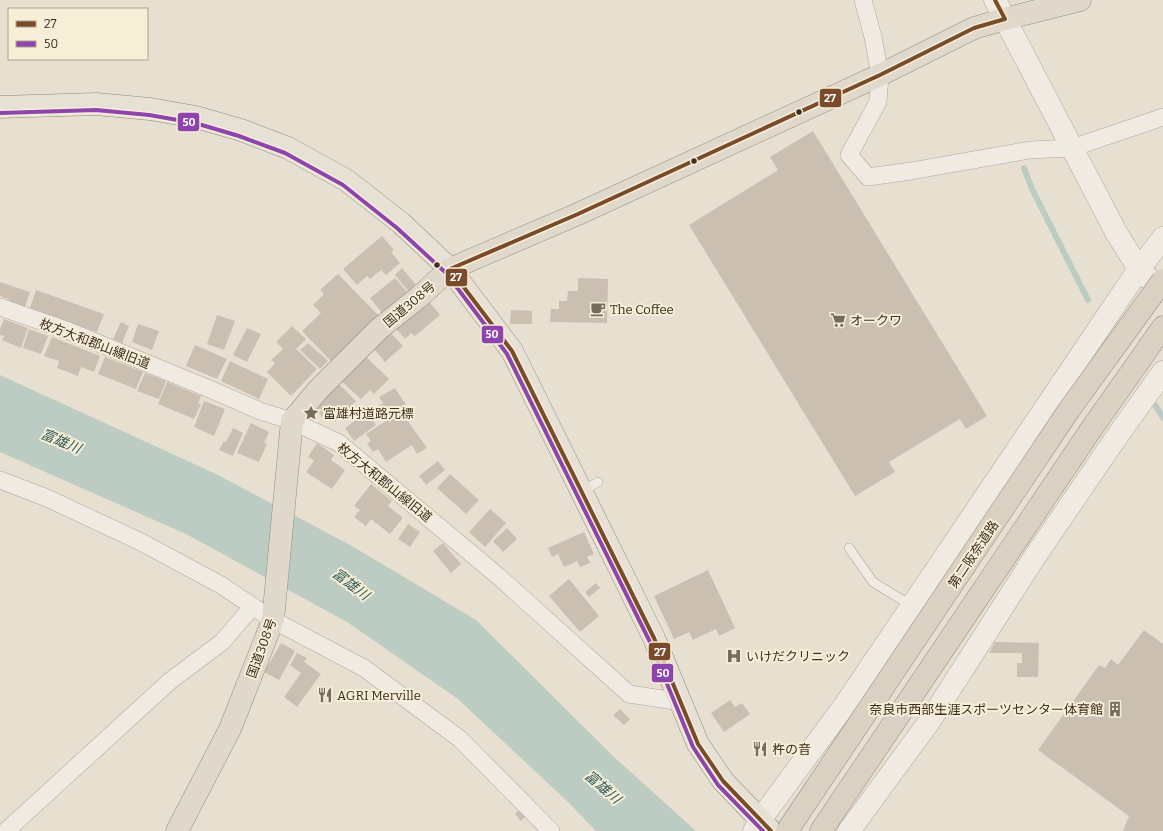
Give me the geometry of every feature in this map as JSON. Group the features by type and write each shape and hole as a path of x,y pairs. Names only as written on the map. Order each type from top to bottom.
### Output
{"highway":[{"name":"国道308号","path":"177,831 230,729 273,620 292,421 318,390 379,329 419,297 450,269 578,214 634,192 880,75 974,28 1080,0"},
{"name":"第二阪奈道路","path":"787,831 1069,410 1163,280"},
{"path":"821,831 1092,428 1163,327"}],"main road":[{"path":"0,107 96,104 150,109 196,117 241,130 288,148 346,180 401,222 450,269 512,351 590,486 682,702 698,744 723,781 762,827"}],"street":[{"path":"863,0 873,36 880,75 878,102 849,155 868,177 1030,150 1072,148 1163,117"},
{"path":"995,0 1117,234 1138,269 1163,293"},
{"path":"762,827 1138,269 1163,238"},
{"name":"枚方大和郡山線旧道","path":"0,308 68,331 260,411 292,421 339,443 498,576 629,694 682,702"},
{"path":"849,831 929,722 1036,555 1114,441 1161,380"},
{"path":"0,480 47,498 141,542 221,585 273,620 364,668 460,739 551,831"},
{"path":"6,831 170,681 222,642 253,606"}],"lane":[{"path":"849,548 873,582 912,606"}],"water":[{"name":"富雄川","path":"0,375 216,474 352,546 476,620 613,756 696,831 596,831 568,802 458,699 347,622 186,534 0,452"}],"building":[{"name":"オークワ","path":"813,131 987,416 966,429 960,419 889,462 895,472 855,496 689,225 778,170 770,157"},
{"path":"382,236 394,250 391,252 400,263 386,275 381,270 370,279 367,276 357,285 343,269"},
{"path":"402,268 416,285 408,291 395,275"},
{"path":"338,274 379,316 332,362 302,331 321,313 313,305 324,294 320,290"},
{"path":"395,278 407,292 382,313 370,298"},
{"path":"578,278 608,279 607,323 550,322 551,309 559,309 559,301 567,301 568,291 578,291"},
{"path":"0,282 30,292 25,307 9,302 10,300 0,296"},
{"path":"36,290 104,314 97,332 30,308"},
{"path":"427,299 440,315 415,336 411,333 405,339 394,326"},
{"path":"511,310 532,311 532,324 510,324"},
{"path":"217,315 235,321 224,350 207,344"},
{"path":"4,319 28,328 21,348 2,340 4,336 0,335 0,329"},
{"path":"121,322 129,326 122,343 113,339"},
{"path":"138,324 159,331 152,350 132,342"},
{"path":"292,326 306,339 296,349 317,369 291,396 267,372 275,363 271,360 283,349 276,342"},
{"path":"247,328 261,334 247,362 233,355"},
{"path":"29,329 48,336 41,354 23,348"},
{"path":"389,331 403,346 385,362 372,347"},
{"path":"52,337 100,356 94,372 81,367 78,376 57,368 59,361 44,356"},
{"path":"308,343 328,361 320,369 300,350"},
{"path":"195,345 227,359 217,379 186,366"},
{"path":"364,355 389,379 374,394 370,390 361,399 340,380"},
{"path":"105,357 143,372 136,389 98,374"},
{"path":"230,361 268,379 259,399 221,381"},
{"path":"145,373 166,381 159,399 137,391"},
{"path":"167,382 201,396 198,403 201,404 194,419 158,404"},
{"path":"338,383 356,401 335,422 327,414 323,417 313,407"},
{"path":"395,388 406,405 380,420 374,409 383,403 379,397"},
{"path":"204,401 225,409 214,436 194,427"},
{"path":"411,407 414,413 409,416 410,418 407,420 427,448 417,454 412,445 386,462 378,449 373,452 367,444 371,441 366,434 404,409 405,410"},
{"path":"367,412 376,425 354,441 345,428"},
{"path":"251,423 269,432 264,443 267,444 259,462 237,453"},
{"path":"233,428 243,433 233,456 219,450 224,441 226,442"},
{"path":"317,443 334,455 331,460 345,470 332,489 306,472 314,461 308,457"},
{"path":"438,461 445,470 426,485 419,476"},
{"path":"450,474 479,500 466,514 437,488"},
{"path":"371,484 392,501 388,506 403,518 390,534 371,519 366,526 354,517 360,510 354,506"},
{"path":"490,509 506,523 485,547 469,532"},
{"path":"408,524 420,532 410,547 398,539"},
{"path":"507,528 517,539 503,552 493,541"},
{"path":"584,532 594,554 587,557 590,563 580,567 577,561 564,567 558,554 552,557 548,548"},
{"path":"443,543 461,564 451,573 433,551"},
{"path":"708,570 735,628 719,636 716,629 693,640 689,632 674,639 654,596"},
{"path":"569,579 599,616 580,632 549,596"},
{"path":"596,583 600,588 589,597 585,592"},
{"name":"奈良市西部生涯スポーツセンター体育館","path":"1144,630 1163,644 1163,831 1123,831 1129,816 1038,750 1099,665 1105,668 1111,659 1118,665"},
{"path":"995,642 1039,643 1038,677 1017,677 1017,663 1022,663 1022,653 989,653"},
{"path":"281,643 295,651 279,680 264,672"},
{"path":"297,653 307,658 304,662 321,674 297,707 284,697 301,673 290,665"},
{"path":"730,700 735,707 742,703 750,714 724,732 711,713"},
{"path":"620,709 630,719 624,725 613,715"},
{"path":"519,810 525,817 521,821 515,814"}],"waterway":[{"path":"1024,168 1032,189 1088,300"},
{"path":"1155,405 1163,418"}],"transit line":[{"name":"27","path":"771,831 723,781 698,744 654,638 512,351 450,269 578,214 880,75 974,28 1005,19 995,0"},
{"name":"50","path":"0,113 96,110 149,115 195,123 239,136 285,153 343,185 397,228 446,273 507,354 649,640 693,747 718,785 763,831"}],"place":[{"name":"The Coffee","path":"598,309"},
{"name":"オークワ","path":"838,320"},
{"name":"富雄村道路元標","path":"311,413"},
{"name":"いけだクリニック","path":"734,656"},
{"name":"AGRI Merville","path":"325,695"},
{"name":"奈良市西部生涯スポーツセンター体育館","path":"1115,709"},
{"name":"杵の音","path":"760,749"}]}
